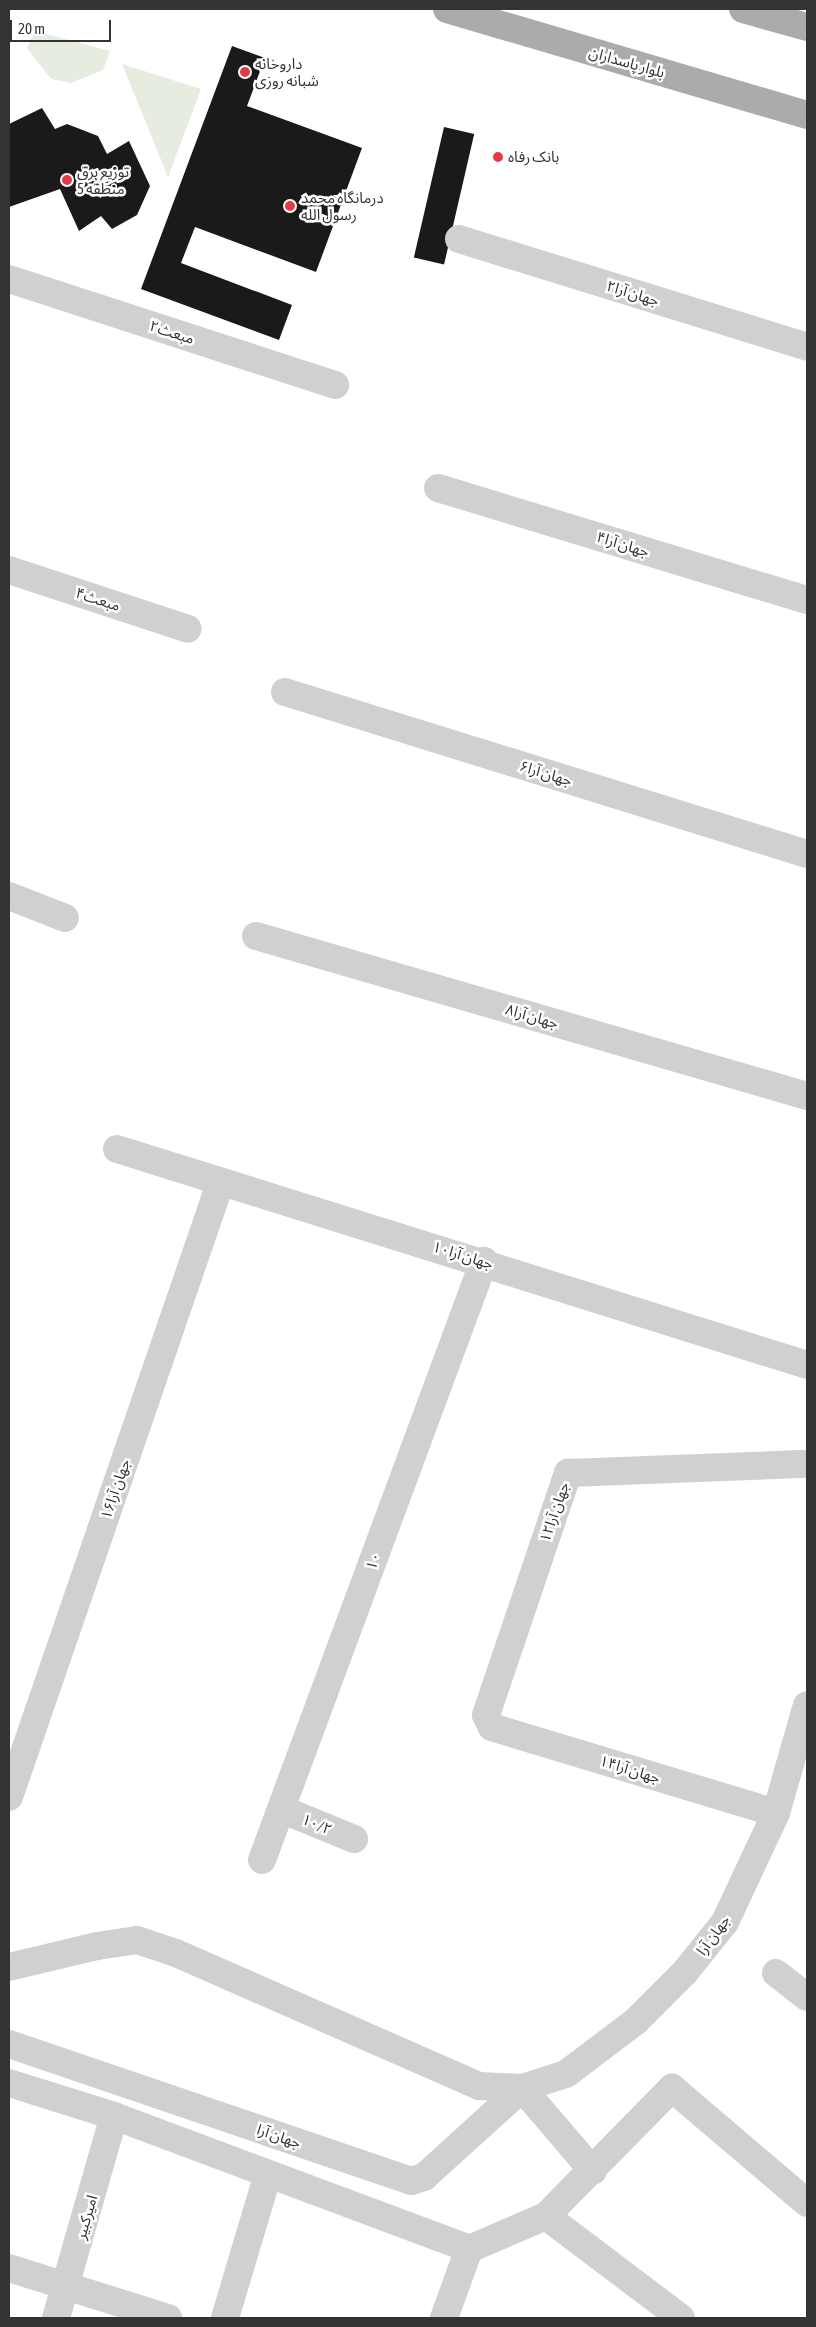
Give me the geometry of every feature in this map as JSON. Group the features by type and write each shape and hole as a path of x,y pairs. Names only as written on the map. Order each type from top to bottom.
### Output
{"main road":[{"name":"بلوار پاسداران","path":"447,9 807,115"},
{"path":"743,9 807,27"}],"street":[{"name":"جهان آرا۲","path":"459,239 807,347"},
{"name":"مبعث۲","path":"9,279 335,385"},
{"name":"جهان آرا۴","path":"438,488 807,600"},
{"name":"مبعث۴","path":"9,570 188,629"},
{"name":"جهان آرا۶","path":"285,692 807,854"},
{"path":"9,896 66,918"},
{"name":"جهان آرا۸","path":"256,936 807,1096"},
{"name":"جهان آرا۱۰","path":"117,1149 484,1261 807,1365"},
{"name":"جهان آرا۱۶","path":"9,1797 221,1181"},
{"name":"۱۰","path":"262,1860 484,1261"},
{"name":"جهان آرا۱۲","path":"487,1721 486,1714 568,1473 807,1464"},
{"name":"جهان آرا","path":"9,1967 96,1946 137,1940 176,1953 479,2086 522,2088 566,2074 636,2021 685,1972 725,1922 776,1813 807,1705"},
{"name":"جهان آرا۱۴","path":"487,1721 492,1727 776,1813"},
{"name":"۱۰/۲","path":"281,1809 354,1839"},
{"path":"776,1973 807,1997"},
{"name":"جهان آرا","path":"9,2044 411,2181 424,2177 522,2088"},
{"path":"9,2083 114,2116 469,2249 546,2216 593,2171 672,2088 807,2202"},
{"path":"522,2088 593,2171"},
{"name":"امیرکبیر","path":"56,2318 114,2116"},
{"path":"225,2318 268,2174"},
{"path":"546,2216 681,2318"},
{"path":"444,2318 469,2249"},
{"path":"9,2268 168,2318"}],"shaded area":[{"path":"35,31 110,51 103,70 71,83 51,79 27,48"},
{"path":"122,64 201,89 168,177"}],"building":[{"path":"232,46 265,58 247,106 362,148 316,272 195,227 181,263 292,305 279,340 141,289"},
{"name":"توزیع برق منطقه 5","path":"42,108 55,129 67,124 98,136 107,154 129,141 150,186 137,215 112,229 101,216 79,231 60,189 9,207 9,124"},
{"path":"444,127 474,134 444,265 414,258"}],"place":[{"name":"داروخانه شبانه روزی","path":"245,72"},
{"name":"بانک رفاه","path":"498,157"},
{"name":"توزیع برق منطقه 5","path":"67,180"},
{"name":"درمانگاه محمد رسول الله","path":"290,206"}]}
